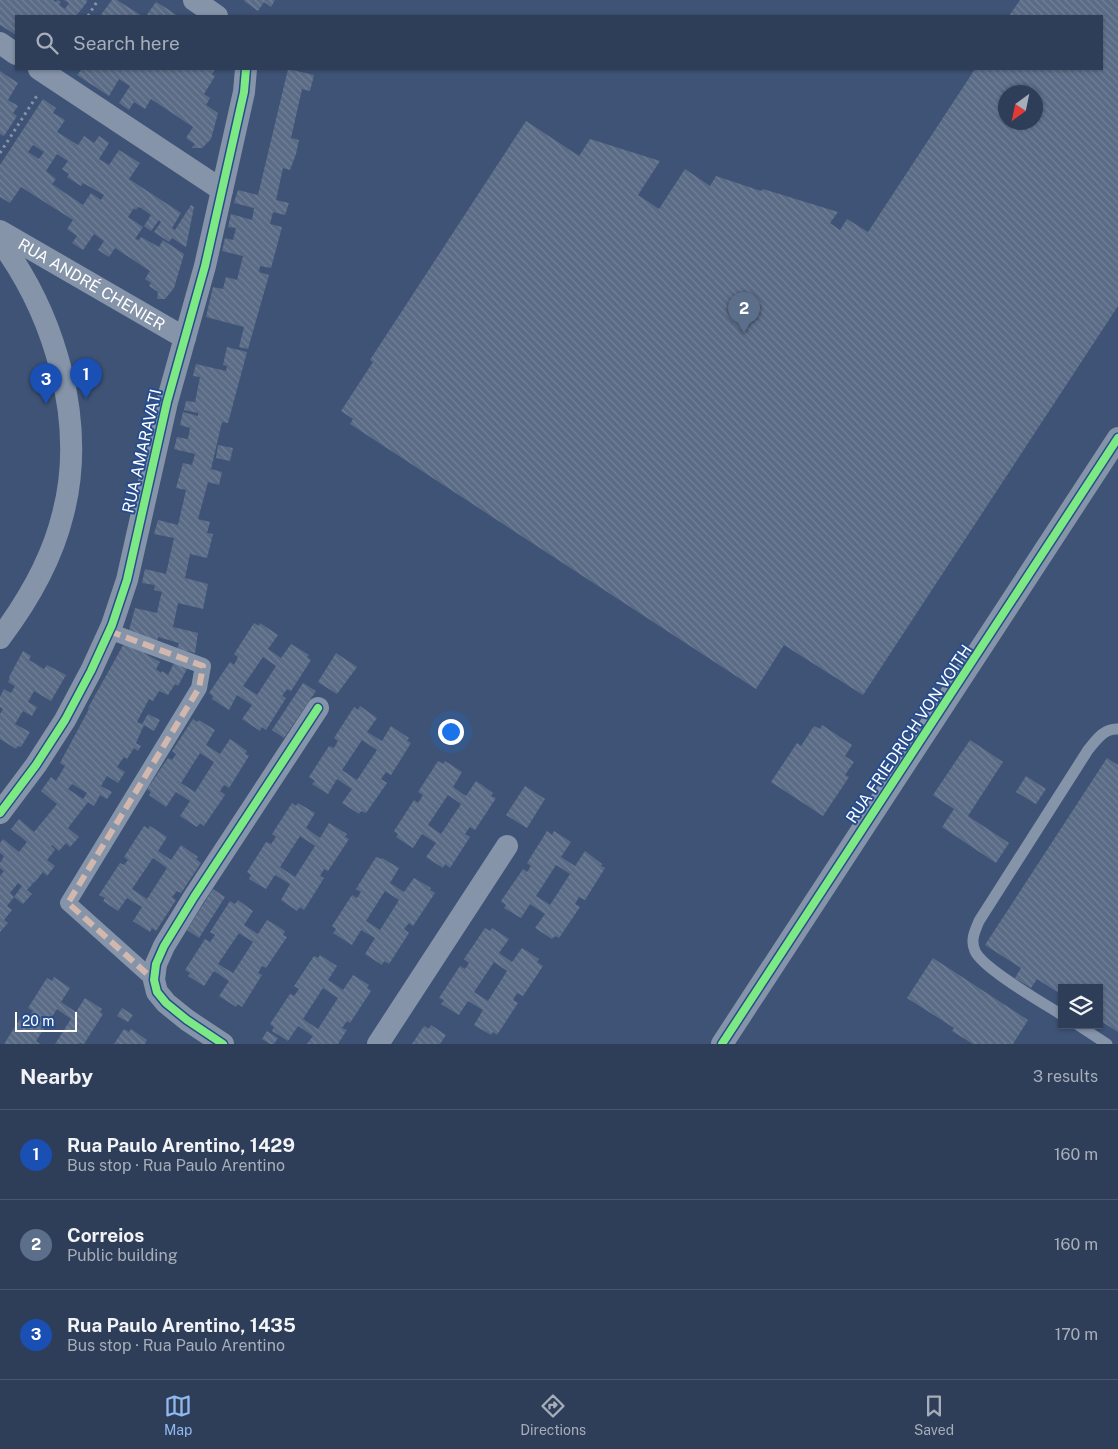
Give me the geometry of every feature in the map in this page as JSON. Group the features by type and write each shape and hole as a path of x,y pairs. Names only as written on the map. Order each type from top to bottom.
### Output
{"street":[{"path":"194,0 215,15"},
{"path":"0,43 15,53"},
{"name":"RUA AMARAVATI","path":"0,813 36,765 65,720 91,671 109,631 127,580 167,402 205,266 244,92 246,70"},
{"path":"44,72 222,190"},
{"name":"RUA ANDRÉ CHENIER","path":"0,231 185,338"},
{"path":"0,241 14,260 38,305 53,342 69,408 70,466 63,513 45,565 20,612 0,638"},
{"name":"RUA FRIEDRICH VON VOITH","path":"722,1044 1118,438"},
{"path":"109,631 203,666 199,688 68,903 156,986 166,1003 187,1020 223,1044"},
{"path":"156,986 156,964 176,925 318,708"},
{"path":"378,1044 507,846"}],"lane":[{"path":"1058,1011 986,963 975,951 972,938 979,921 1088,750 1100,735 1113,728 1118,729"},
{"path":"1084,1029 1107,1044"}],"path":[{"path":"89,15 98,0"},
{"path":"0,153 44,72"}],"building":[{"path":"0,0 53,0 55,2 58,0 61,2 59,5 65,9 69,3 64,0 87,0 77,15 15,15 15,34 0,25"},
{"path":"112,0 117,0 140,15 101,15"},
{"path":"245,0 275,0 271,7 264,2 258,11"},
{"path":"1020,0 1118,0 1118,306 863,695 784,645 756,689 350,424 353,419 341,411 373,362 370,360 526,121 579,156 590,139 660,161 638,195 659,209 685,169 710,186 716,176 761,191 763,189 838,212 830,223 840,230 847,219 868,232 974,70 1103,70 1103,15 1010,15"},
{"path":"156,2 176,15 147,15"},
{"path":"81,70 214,70 212,74 215,76 204,94 210,98 206,105 218,113 211,139 202,148 192,148 195,144 186,138 193,127 151,99 145,109 134,102 129,110 119,103 130,86 119,79 109,96 77,75"},
{"path":"288,70 314,75 310,91 302,89 291,138 299,140 296,154 290,170 283,168 276,200 289,203 285,215 273,212 270,224 282,227 271,268 260,266 259,272 269,275 248,349 239,347 244,327 206,317 213,287 223,289 226,277 237,280 243,256 222,251 225,238 233,240 236,228 228,227 231,214 252,220 254,208 234,203 238,190 258,195"},
{"path":"0,71 18,83 8,100 18,106 13,113 17,116 4,136 0,134"},
{"path":"43,99 56,108 53,113 65,120 57,132 78,145 84,136 94,143 99,136 109,143 99,159 109,165 119,150 140,163 129,179 181,213 172,228 175,230 191,205 194,207 186,247 172,238 169,242 154,232 161,222 159,220 151,231 144,226 151,215 141,208 138,207 136,210 134,208 128,217 143,227 135,239 139,240 141,237 159,247 163,240 184,254 174,288 165,299 157,299 158,292 149,286 151,283 145,279 150,271 115,248 109,257 98,250 104,241 94,234 83,250 72,243 77,236 67,229 73,220 21,187 10,203 0,197 0,165","holes":["33,145 44,152 39,159 28,152","57,154 68,161 62,169 69,174 67,177 81,186 83,183 104,195 101,200 91,193 83,205 52,184 56,179 46,171"]},
{"path":"227,347 247,352 228,423 222,422 211,469 222,472 219,485 208,482 198,519 210,522 207,533 213,534 207,558 190,554 185,578 208,584 203,609 178,603 173,627 198,633 195,653 177,649 179,643 158,637 157,642 127,638 135,608 157,613 162,592 154,590 155,585 142,583 145,569 166,574 174,538 154,534 158,520 178,525 186,490 176,488 183,463 192,465 195,454 174,449 177,437 188,439 190,428 180,425 183,412 198,416 198,413 184,410 186,401 195,402 200,377 193,376 196,364 226,371 227,366 223,365"},
{"path":"218,445 233,448 230,461 216,458"},
{"path":"254,623 259,626 260,623 278,635 268,649 281,658 291,644 309,655 307,657 311,660 291,691 287,689 282,696 286,698 266,730 262,727 260,731 242,719 252,705 237,695 229,710 212,699 213,696 209,693 230,662 234,665 238,657 234,654","holes":["263,657 276,666 257,695 243,686"]},
{"path":"126,640 147,648 144,653 160,662 156,669 161,673 162,671 168,675 175,661 188,667 178,686 175,684 168,695 159,691 153,701 149,699 137,722 142,724 148,714 160,720 154,731 144,725 136,743 141,746 138,751 134,748 127,759 124,757 117,767 125,772 118,783 107,776 101,786 112,792 107,799 100,795 94,806 88,802 68,828 79,837 70,847 66,843 59,851 51,846 55,850 47,860 55,866 47,876 43,872 27,890 32,894 23,904 14,897 7,906 12,910 4,920 8,923 0,932 0,876 4,871 0,868 0,863 4,856 0,853 0,843 3,839 19,852 27,842 11,829 19,819 34,832 57,804 41,791 51,777 56,781 65,766 60,763","holes":["72,784 87,793 83,799 68,789","18,883 22,886 14,897 10,893"]},
{"path":"23,651 31,656 29,660 44,669 47,665 66,675 51,701 34,691 28,702 37,707 32,716 23,711 15,724 30,732 21,747 18,746 16,749 0,739 0,714 3,709 0,707 0,697 4,689 11,693 15,686 8,682 9,677"},
{"path":"336,653 357,667 337,694 318,682"},
{"path":"303,683 316,691 284,738 272,730"},
{"path":"360,706 377,718 367,732 382,741 391,726 409,738 407,741 411,743 391,775 386,772 381,779 387,783 366,813 361,811 359,814 342,803 352,789 337,779 328,794 312,784 315,781 309,777 329,746 334,748 338,741 334,738 354,707 358,710","holes":["362,740 377,750 357,780 342,770"]},
{"path":"193,719 197,722 199,720 215,730 206,745 220,754 230,739 247,751 245,754 249,756 229,788 224,785 220,791 225,795 204,826 200,823 197,827 180,816 190,801 176,792 166,807 149,795 151,792 147,789 168,758 172,760 176,754 172,751","holes":["200,753 214,762 195,792 181,783"]},
{"path":"822,725 852,745 845,756 854,762 845,775 849,777 823,816 771,782 797,743 801,746 814,726 820,729"},
{"path":"970,740 1003,762 968,816 1009,843 996,863 942,827 954,809 933,795"},
{"path":"1107,758 1118,765 1118,1032 1103,1023 1103,984 1058,984 1058,992 1037,979 1031,988 1015,978 1021,968 985,945"},
{"path":"438,761 443,764 445,761 462,772 453,787 466,796 476,781 493,793 491,796 496,798 475,830 470,827 465,834 470,837 450,868 445,864 443,868 426,857 436,843 422,834 413,848 396,837 398,834 394,831 414,800 418,803 423,795 418,792","holes":["448,795 461,804 441,834 428,825"]},
{"path":"1026,776 1046,789 1036,804 1016,792"},
{"path":"525,786 545,799 527,828 506,815"},
{"path":"292,803 296,806 298,803 315,813 306,828 320,838 329,823 347,834 345,837 349,839 328,871 324,869 320,876 324,878 304,910 300,907 297,911 281,900 290,884 275,875 266,889 249,879 251,875 247,872 266,842 271,844 276,837 272,834","holes":["300,836 315,846 295,877 280,867"]},
{"path":"144,826 148,829 150,826 167,837 158,851 171,860 181,845 198,857 196,859 201,863 181,893 177,891 172,897 176,900 156,931 152,928 150,932 133,921 142,907 127,898 118,911 103,901 105,898 99,895 120,863 124,865 128,860 124,857","holes":["153,858 167,868 147,899 132,889"]},
{"path":"547,831 552,835 554,831 571,842 561,857 575,866 585,851 605,868 585,900 579,897 575,904 580,907 559,938 555,936 552,939 535,928 545,914 530,904 521,918 504,908 506,905 501,901 523,869 527,872 531,866 527,863","holes":["556,865 570,874 550,905 536,896"]},
{"path":"376,857 382,858 399,868 390,883 404,892 414,878 431,888 430,890 435,893 413,926 409,923 404,929 409,933 389,964 384,961 382,965 365,954 375,938 361,930 352,945 333,933 336,929 332,926 352,895 357,898 361,892 356,889","holes":["385,891 399,900 380,930 366,921"]},
{"path":"213,889 225,897 199,938 187,930"},
{"path":"238,900 253,911 244,925 258,934 267,920 285,931 283,935 287,937 266,968 262,966 258,973 262,975 242,1007 238,1004 236,1007 219,996 229,981 214,971 204,986 188,976 190,973 185,970 205,939 210,942 215,935 210,932 230,901 235,904","holes":["239,933 253,942 233,973 218,964"]},
{"path":"485,928 490,931 492,928 509,939 499,953 512,962 522,948 539,959 537,962 543,966 523,996 517,993 513,1000 518,1003 497,1035 493,1032 491,1035 474,1025 483,1010 468,1001 459,1015 441,1004 444,1000 439,998 460,966 465,969 469,963 464,959","holes":["494,962 507,971 488,1001 474,992"]},
{"path":"320,955 337,966 328,980 343,990 353,975 369,985 367,988 371,991 350,1023 347,1021 342,1028 347,1030 338,1044 307,1044 313,1036 298,1026 288,1041 272,1031 274,1027 270,1024 290,994 294,996 299,989 294,986 314,956 318,958","holes":["323,988 338,998 318,1029 303,1019"]},
{"path":"933,958 1028,1020 1013,1044 973,1044 952,1031 954,1028 907,998"},
{"path":"54,977 70,988 61,1002 76,1012 85,998 102,1009 100,1012 103,1014 84,1044 55,1044 71,1019 57,1009 36,1041 40,1044 4,1044 22,1016 27,1020 33,1011 28,1008 47,978 52,981"},
{"path":"122,1008 133,1015 128,1022 117,1016"},
{"path":"431,1025 446,1035 440,1044 412,1044 424,1026 429,1029"},
{"path":"124,1029 129,1032 131,1029 147,1040 145,1044 114,1044"},
{"path":"267,1031 278,1038 274,1044 270,1044 262,1039"}],"marked path":[{"path":"109,631 203,666 199,688 68,903 154,980"}],"cycle path":[{"path":"0,813 36,765 65,720 91,671 112,625 127,580 167,402 205,266 244,92 246,70"},
{"path":"722,1044 1118,438"},
{"path":"223,1044 187,1020 166,1003 157,992 154,980 156,964 164,946 194,897 318,708"}],"place":[{"name":"Correios","path":"744,333"},
{"name":"Rua Paulo Arentino, 1429","path":"86,399"},
{"name":"Rua Paulo Arentino, 1435","path":"46,404"}]}
